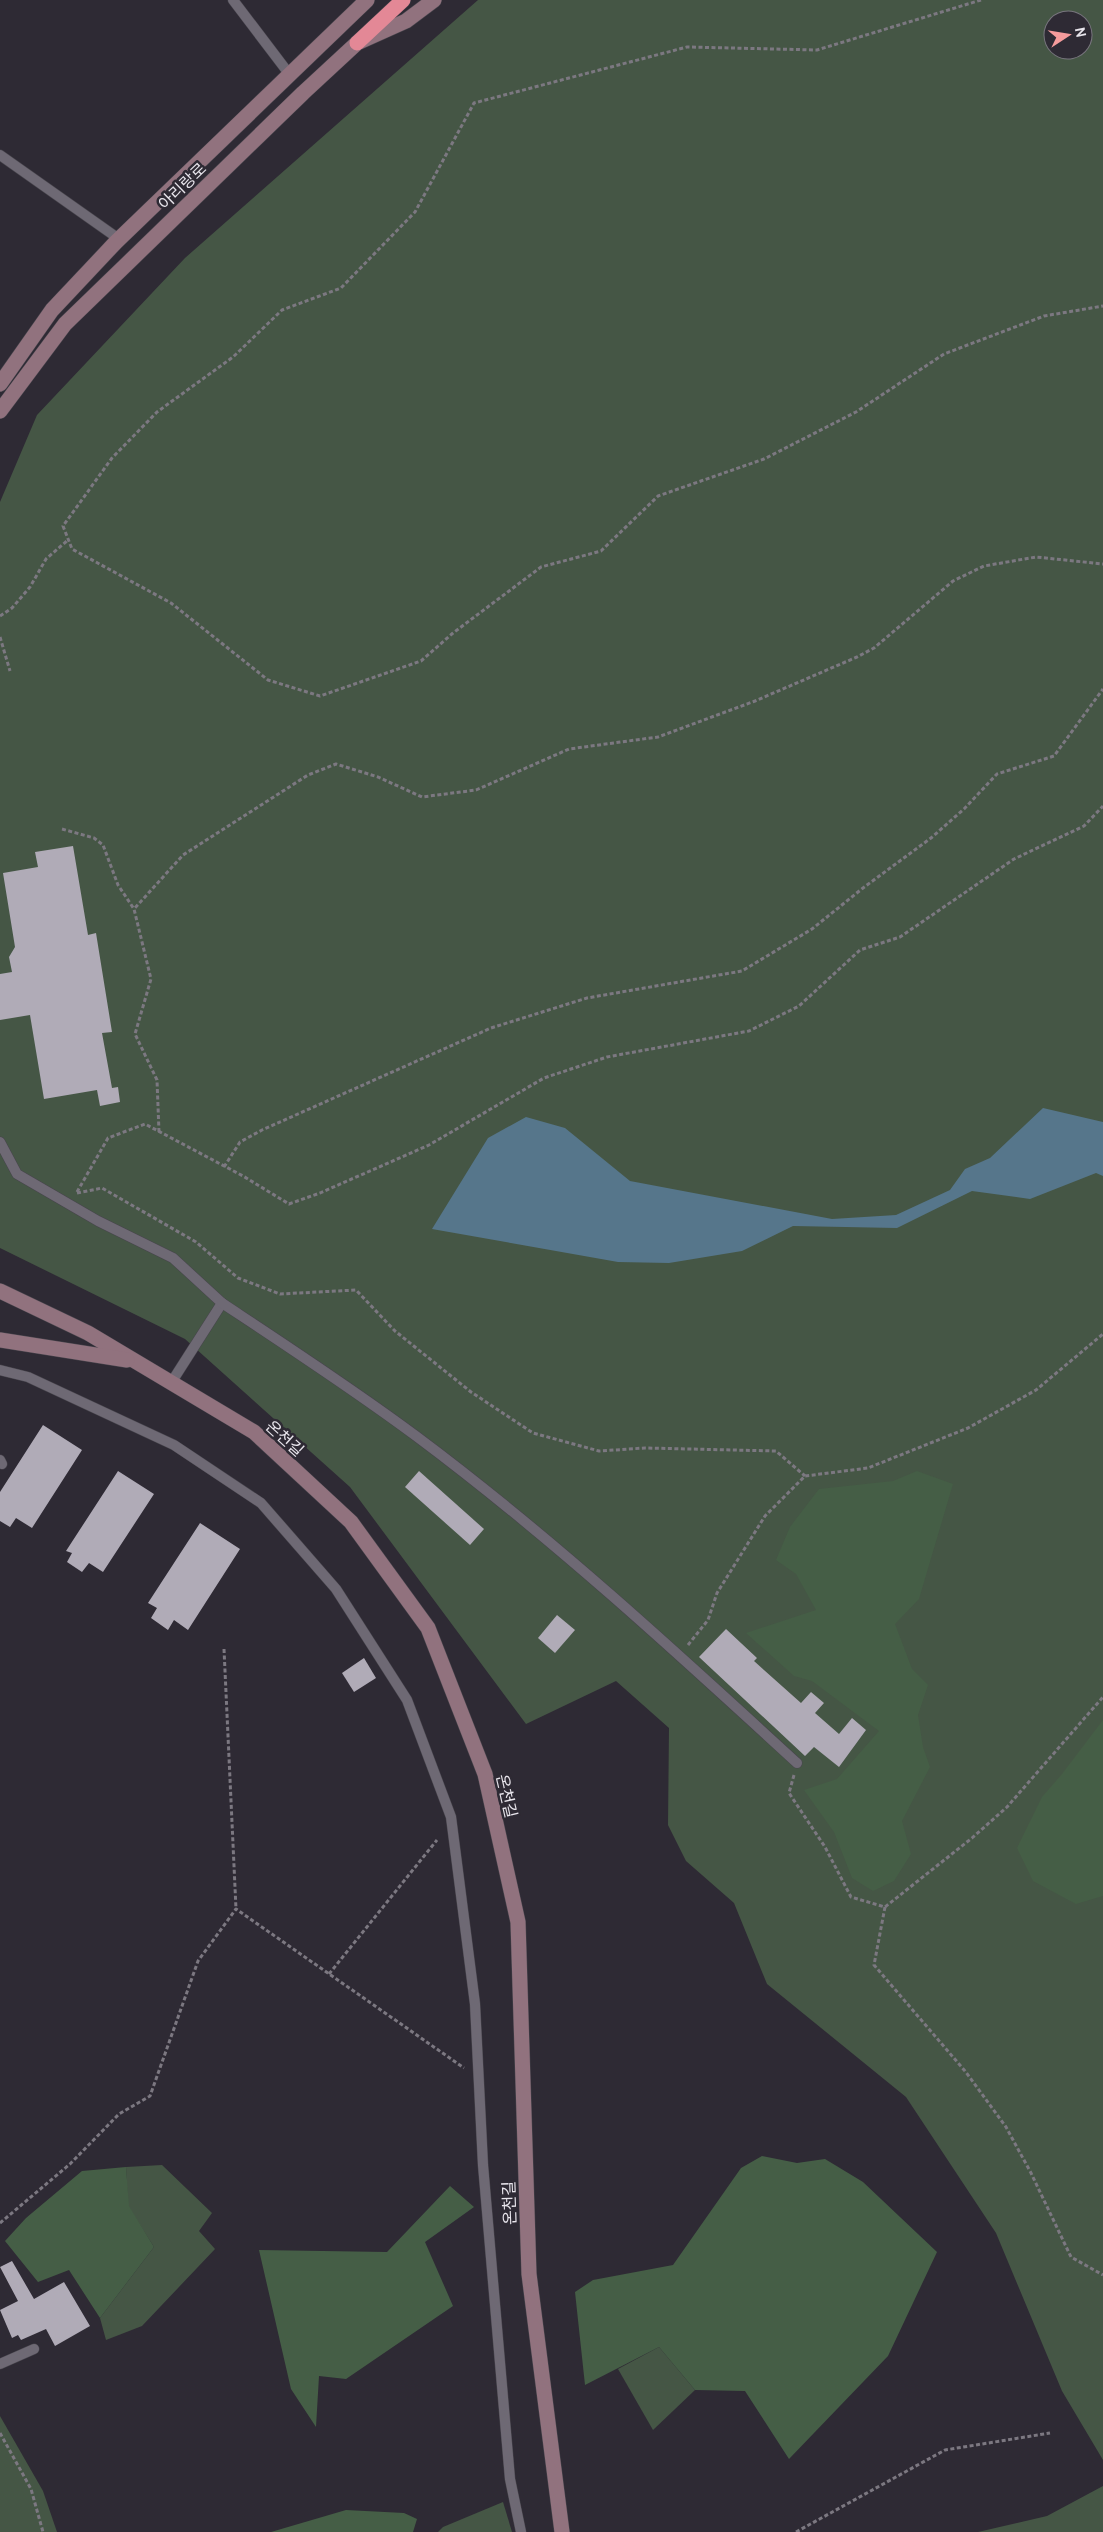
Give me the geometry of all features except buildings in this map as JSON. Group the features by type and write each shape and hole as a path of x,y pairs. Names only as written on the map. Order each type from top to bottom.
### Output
{"highway":[{"name":"아리랑로","path":"357,44 403,0"}],"street":[{"name":"아리랑로","path":"0,384 52,310 119,239 367,0"},
{"path":"357,44 406,21 434,0"},
{"name":"아리랑로","path":"0,411 65,324 357,44"},
{"name":"온천길","path":"0,1292 88,1333 254,1432 351,1522 428,1628 485,1774 518,1922 529,2274 562,2532"},
{"path":"0,1340 134,1361"}],"lane":[{"path":"233,0 290,75"},
{"path":"0,155 119,239"},
{"path":"0,1142 17,1174 98,1221 172,1258 222,1303 329,1374 416,1437 569,1559 680,1655 797,1763"},
{"path":"171,1383 222,1303"},
{"path":"0,1370 28,1377 174,1445 261,1503 336,1589 407,1700 451,1817 476,2004 484,2175 510,2480 521,2532"},
{"path":"0,2364 34,2349"}],"path":[{"path":"981,0 817,50 687,47 474,103 415,212 341,288 282,310 233,357 157,412 112,458 63,526 68,540 72,549 171,604 268,680 320,696 421,661 453,633 541,567 601,551 658,496 764,459 856,412 944,354 1044,316 1103,306"},
{"path":"0,616 12,608 30,587 46,559 68,540"},
{"path":"134,909 183,855 308,775 336,764 378,777 422,797 476,790 569,749 658,737 755,701 857,657 874,648 953,581 984,566 1036,557 1103,564"},
{"path":"0,637 10,671"},
{"path":"224,1167 240,1142 254,1134 356,1086 491,1028 587,998 742,971 812,929 863,888 931,838 964,809 997,774 1054,756 1103,689"},
{"path":"76,1193 108,1138 145,1124 289,1204 320,1193 429,1145 544,1078 607,1057 748,1031 799,1006 860,950 900,937 1014,858 1084,826 1103,806"},
{"path":"62,829 94,838 103,846 118,885 134,909 151,979 134,1034 157,1080 159,1132"},
{"path":"57,1197 102,1188 196,1242 238,1278 280,1294 356,1290 395,1331 463,1386 534,1433 599,1451 646,1448 776,1451 805,1476"},
{"path":"680,1655 708,1620 717,1593 765,1516 805,1476 868,1468 968,1428 1036,1390 1103,1334"},
{"path":"0,2223 70,2164 119,2114 150,2096 198,1960 236,1909 224,1649"},
{"path":"1103,1697 1006,1807 972,1838 885,1907 874,1965 965,2072 1006,2127 1031,2173 1071,2257 1103,2275"},
{"path":"797,1763 789,1793 824,1847 851,1897 885,1907"},
{"path":"329,1974 437,1840"},
{"path":"236,1909 479,2078"},
{"path":"0,2433 31,2489 43,2532"},
{"path":"796,2532 945,2450 1050,2433"}],"green space":[{"path":"478,0 1103,0 1103,2460 1062,2391 996,2233 906,2097 767,1984 734,1903 686,1861 668,1825 669,1728 616,1681 526,1724 350,1487 185,1339 0,1248 0,502 37,415 185,258"},
{"path":"917,1471 953,1484 919,1599 895,1624 912,1669 928,1685 918,1715 923,1747 930,1767 902,1821 911,1854 894,1881 873,1891 852,1878 834,1832 804,1790 837,1779 879,1731 812,1681 794,1676 746,1633 816,1610 796,1574 776,1560 790,1527 819,1489 893,1481"},
{"path":"1103,1720 1103,1896 1076,1904 1033,1881 1017,1848 1042,1797"},
{"path":"762,2156 797,2163 825,2159 863,2182 937,2252 888,2356 789,2459 745,2391 695,2390 659,2347 585,2385 575,2292 593,2280 673,2265 741,2168"},
{"path":"162,2165 212,2213 199,2231 215,2249 142,2326 106,2340 100,2318 154,2247 128,2206 126,2167"},
{"path":"126,2167 129,2206 154,2247 100,2318 69,2270 38,2282 5,2241 26,2218 82,2171"},
{"path":"450,2186 474,2207 425,2242 453,2306 346,2379 319,2376 316,2427 291,2389 259,2250 387,2252"},
{"path":"659,2347 695,2390 653,2430 618,2369"},
{"path":"0,2416 43,2491 57,2532 0,2532"},
{"path":"1103,2486 1103,2532 978,2532 1047,2516"},
{"path":"503,2502 512,2532 438,2532 443,2527"},
{"path":"346,2510 404,2513 417,2519 413,2532 271,2532"}],"water":[{"path":"1043,1108 1103,1122 1103,1176 1096,1173 1030,1199 972,1191 897,1228 793,1226 742,1251 669,1263 618,1262 432,1229 488,1138 526,1117 565,1128 630,1181 832,1219 896,1215 950,1190 965,1169 990,1158"}]}
